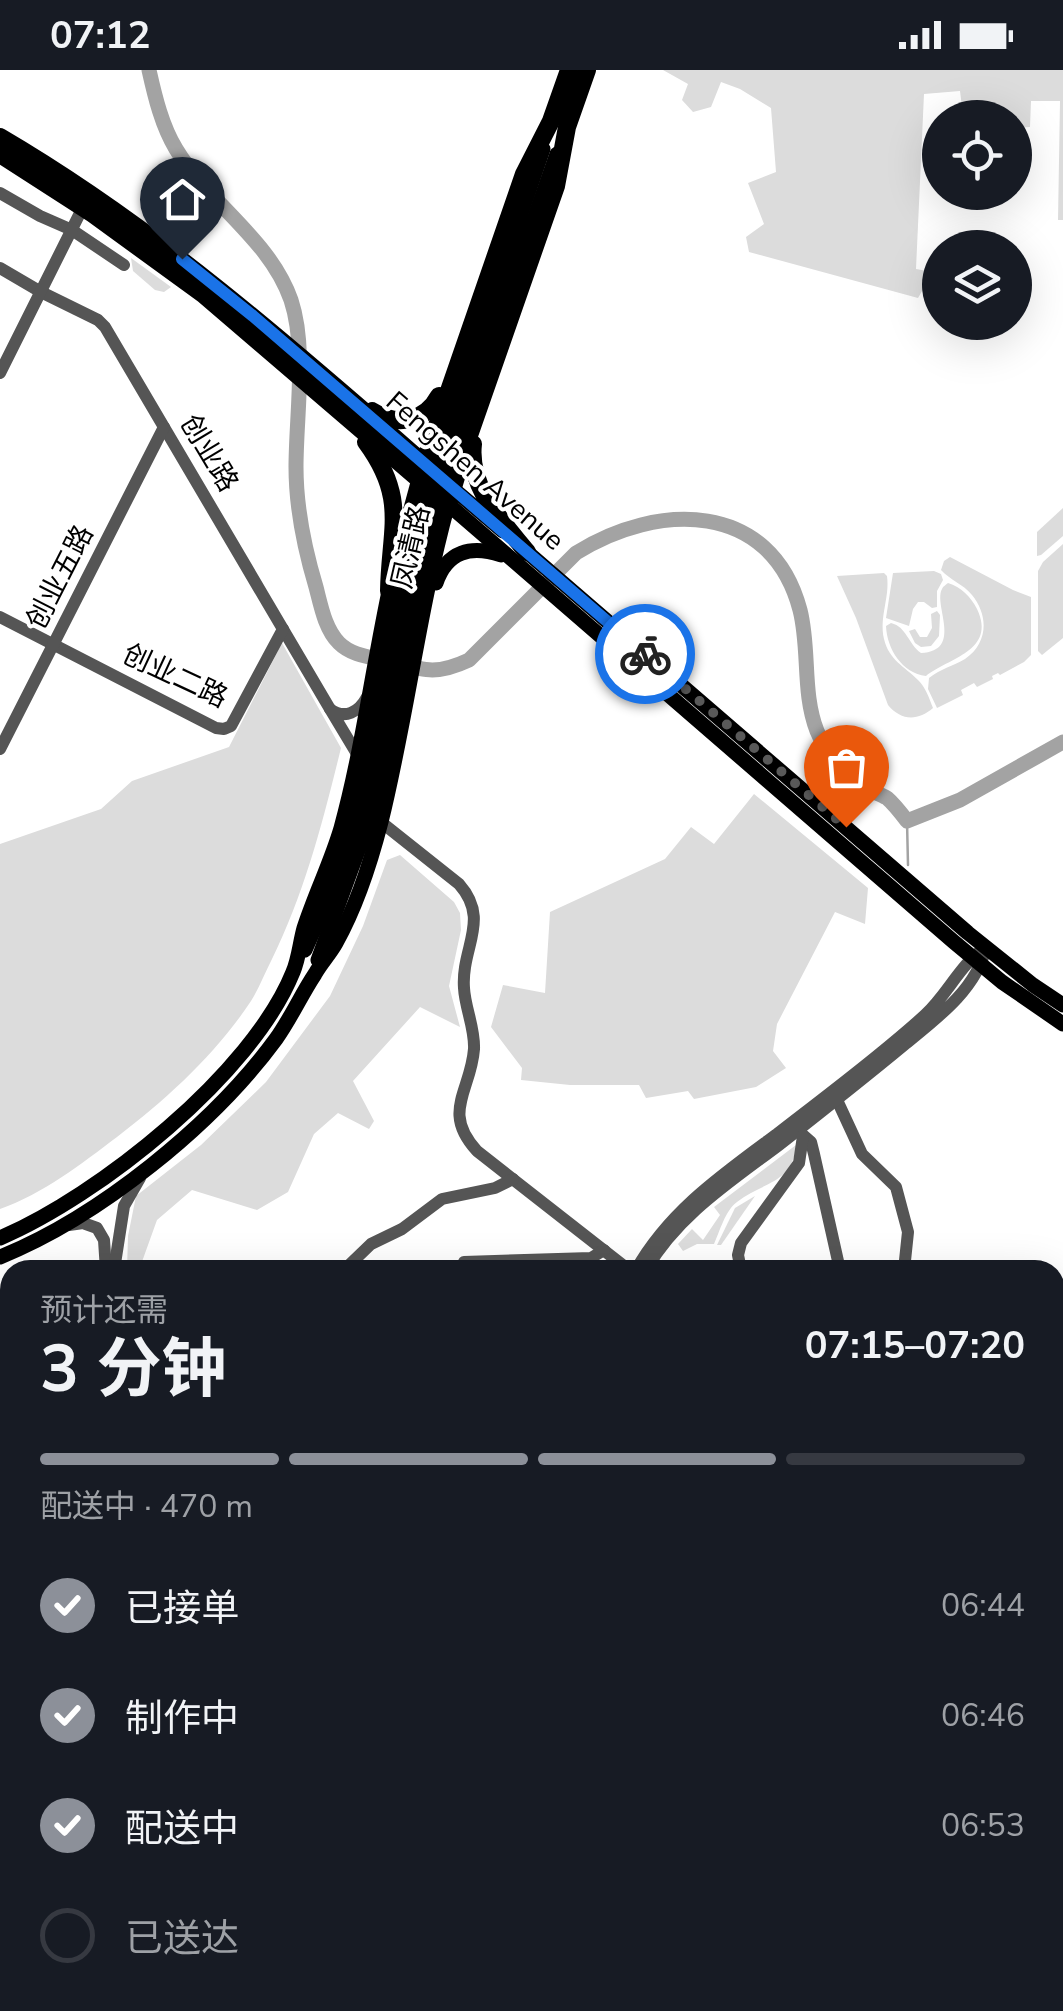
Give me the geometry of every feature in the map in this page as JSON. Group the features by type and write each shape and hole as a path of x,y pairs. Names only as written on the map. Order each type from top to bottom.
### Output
{"highway":[{"name":"凤清路","path":"450,496 556,186 559,124 569,70"},
{"name":"凤清路","path":"421,471 524,174 559,124 588,70"},
{"path":"0,136 130,221 253,316 334,393 344,422 369,447 390,489 395,526 389,591"},
{"path":"0,154 83,208 203,294 254,338 334,393 354,396 386,418 405,420 421,416 437,400 454,353 470,328"},
{"name":"Fengshen Avenue","path":"334,393 450,496"},
{"path":"483,394 482,413 472,444 473,467 484,496 520,557"}],"main road":[{"name":"凤清路","path":"312,977 358,854 371,776 447,466 494,311 559,124"},
{"name":"凤清路","path":"294,970 304,929 340,829 389,591 421,471"},
{"name":"凤清路","path":"0,1257 61,1227 148,1167 196,1126 258,1061 336,942 381,822 432,566 450,496"},
{"name":"Fengshen Avenue","path":"450,496 980,957"},
{"path":"427,600 442,568 460,554 473,550 520,557"},
{"name":"凤清路","path":"0,1238 40,1220 136,1154 181,1116 242,1052 268,1016 314,933 371,776"},
{"path":"980,957 1063,1005"},
{"path":"980,957 1022,998 1063,1024"}],"street":[{"path":"0,193 72,230 124,265"},
{"path":"0,372 83,208"},
{"name":"创业路","path":"0,268 105,327 356,754"},
{"name":"创业五路","path":"0,749 164,427"},
{"name":"创业二路","path":"0,617 224,729 230,726 284,629"},
{"path":"330,708 340,715 351,714 368,694"},
{"path":"381,822 459,884 471,902 475,924 463,981 474,1045 460,1102 463,1133 470,1143 618,1260"},
{"path":"653,1260 686,1218 801,1132 942,1013 980,957"},
{"path":"639,1260 682,1209 924,1016 980,957"},
{"path":"837,1100 862,1154 896,1187 908,1232 905,1260"},
{"path":"739,1260 741,1244 798,1163 801,1132"},
{"path":"801,1132 811,1142 838,1260"},
{"path":"116,1260 124,1206 148,1167"},
{"path":"354,1260 371,1244 402,1229 442,1199 495,1188 514,1179"},
{"path":"61,1227 83,1223 97,1228 104,1240 105,1260"},
{"path":"528,1260 591,1258 604,1250"}],"shaded area":[{"path":"663,70 1063,70 1063,220 1058,220 1060,101 961,100 960,91 924,94 916,269 922,270 922,291 918,298 749,252 746,237 764,224 748,183 776,172 771,108 721,82 711,107 693,112 682,100 688,84"},
{"path":"131,258 171,287 164,292 155,290 133,271"},
{"path":"1063,508 1063,536 1037,556 1037,532"},
{"path":"1063,544 1063,638 1042,655 1038,651 1038,571"},
{"path":"950,557 1031,597 1031,655 977,687 974,683 961,690 963,695 937,708 928,689 929,678 973,653 984,629 978,603 941,570"},
{"path":"934,571 943,580 937,591 937,607 918,602 909,626 886,618 893,573"},
{"path":"884,573 888,584 883,623 886,646 893,658 921,683 933,708 916,717 898,714 888,705 837,576"},
{"path":"948,583 975,605 981,635 967,652 926,676 917,674 897,658 886,626 891,623 901,628 921,653 934,650 944,636 940,596"},
{"path":"937,611 939,636 931,646 921,647 909,631 915,629 920,637 927,637 932,628 931,614"},
{"path":"282,643 341,748 304,882 259,986 222,1039 155,1107 61,1178 0,1209 0,844 101,809 132,781 229,747"},
{"path":"754,794 868,888 865,924 835,912 777,1024 773,1051 786,1068 756,1087 694,1099 688,1091 646,1098 639,1085 521,1080 522,1068 491,1027 503,985 545,993 550,912 665,859 691,827 714,844"},
{"path":"400,855 454,902 460,913 461,930 449,986 460,1027 420,1007 353,1081 374,1121 369,1129 338,1113 314,1134 288,1192 257,1210 192,1190 157,1220 143,1260 127,1260 136,1196 201,1145 266,1082 330,996 363,926 387,860"},
{"path":"796,1145 794,1158 783,1175 733,1206 714,1244 697,1244 683,1251 678,1244 692,1229 703,1240 720,1215 714,1207"},
{"path":"755,1196 721,1245 717,1245 735,1208"}],"waterway":[{"path":"149,70 156,101 176,149 254,239 291,300 300,360 296,467 299,513 324,617 344,647 420,669 457,665 469,660 576,553 641,525 708,521 738,530 764,548 785,574 800,610 809,702 821,740 843,770 887,798 907,821 960,800 1063,742"},
{"path":"907,821 908,865"}],"way so far":[{"path":"645,654 846,827"}],"route":[{"path":"182,259 645,654"}]}
